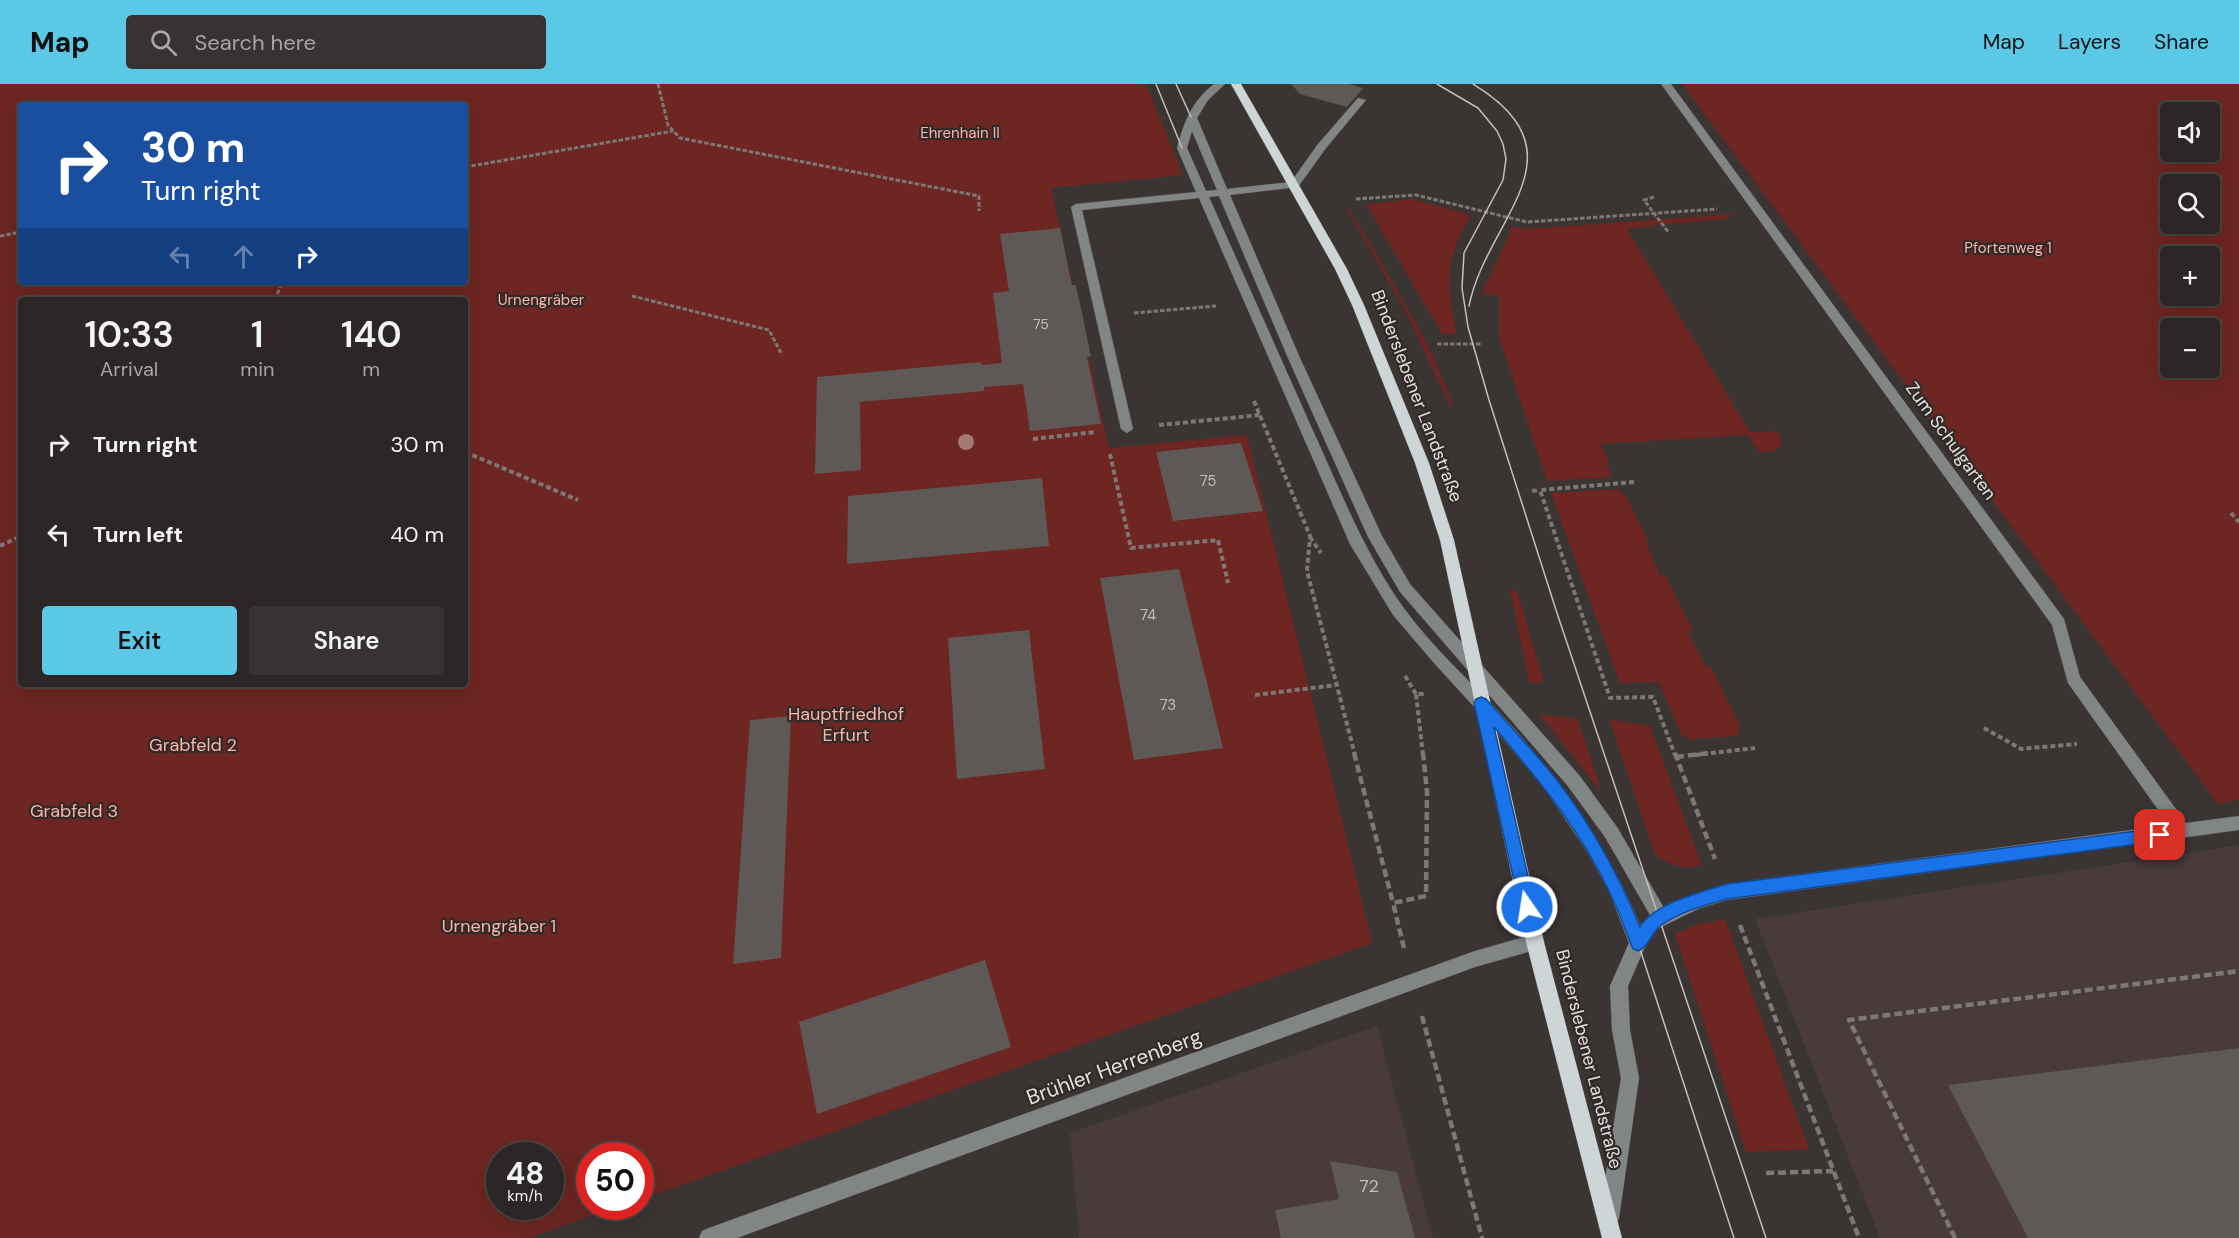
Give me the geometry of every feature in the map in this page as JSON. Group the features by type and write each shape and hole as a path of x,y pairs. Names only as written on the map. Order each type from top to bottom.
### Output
{"main road":[{"name":"Binderslebener Landstraße","path":"1236,84 1341,269 1358,305 1422,463 1447,540 1535,942 1610,1231"}],"street":[{"path":"1220,84 1205,95 1191,117 1182,148 1355,540 1398,611 1551,784 1594,848 1617,890 1638,943"},
{"name":"Zum Schulgarten","path":"1666,84 2060,623 2073,680 2183,831"},
{"path":"1127,429 1076,207 1294,185 1322,146 1361,100"},
{"path":"1191,117 1221,192 1375,537 1405,588 1573,780 1611,832 1660,917"},
{"path":"1610,1231 1630,1078 1621,1030 1619,986 1638,943 1651,923 1660,917 1697,900 1727,892 2239,823"},
{"name":"Brühler Herrenberg","path":"709,1238 1413,982 1535,942"}],"path":[{"path":"658,84 668,125 680,138 979,196 979,211"},
{"path":"468,167 673,131"},
{"path":"1356,199 1416,195 1527,222 1756,206"},
{"path":"1654,197 1644,200 1669,233"},
{"path":"0,236 18,233"},
{"path":"632,296 769,330 782,355"},
{"path":"1101,316 1218,306"},
{"path":"1437,344 1482,344"},
{"path":"1251,393 1310,536 1307,571 1482,1238"},
{"path":"1109,449 1131,548 1218,540 1228,584"},
{"path":"468,453 578,500"},
{"path":"1532,491 1634,482"},
{"path":"1540,490 1610,698 1653,697 1859,1238"},
{"path":"2231,513 2239,522"},
{"path":"0,546 18,537"},
{"path":"1255,695 1336,685"},
{"path":"1393,903 1426,896 1427,792 1416,694 1432,694"},
{"path":"1984,728 2021,749 2117,740"},
{"path":"1676,757 1755,748"},
{"path":"1956,1238 1849,1020 2239,971"},
{"path":"1766,1173 1833,1171"}],"shaded area":[{"path":"2239,845 2239,1238 1880,1238 1755,919"},
{"path":"1377,1026 1433,1238 1079,1238 1070,1133"}],"green space":[{"name":"Hauptfriedhof Erfurt","path":"0,84 1146,84 1183,175 1051,188 1109,448 1247,435 1372,943 654,1194 654,1142 576,1142 576,1220 580,1220 528,1238 0,1238"},
{"name":"Pfortenweg 1","path":"1682,84 2239,84 2239,800 2218,804"},
{"path":"1413,199 1471,215 1456,246 1450,272 1449,286 1457,334 1442,334 1366,204"},
{"path":"1349,208 1413,317 1435,361 1453,405 1450,406 1409,318 1347,209"},
{"path":"1732,214 1727,219 1627,229 1750,432 1778,431 1781,440 1780,447 1772,452 1759,452 1748,435 1601,444 1613,477 1547,481 1499,337 1499,297 1482,293 1513,226 1526,229"},
{"path":"1619,489 1622,494 1625,494 1649,542 1646,543 1660,575 1665,574 1693,631 1688,632 1706,667 1711,667 1740,726 1737,736 1692,739 1682,736 1659,682 1620,683 1551,493"},
{"path":"1510,590 1517,591 1543,679 1540,683 1529,682"},
{"path":"1539,714 1578,719 1602,793"},
{"path":"1609,719 1650,726 1702,865 1677,866 1655,855"},
{"path":"1725,919 1809,1149 1746,1152 1675,934 1695,925"}],"building":[{"path":"1291,84 1349,84 1363,88 1347,107 1300,94"},
{"path":"1060,228 1072,285 1076,285 1091,356 1087,357 1101,424 1030,431 1023,384 984,387 984,391 860,402 861,470 815,474 817,377 981,362 981,365 1002,363 993,293 1009,291 1000,234"},
{"path":"1241,443 1263,511 1173,521 1156,452"},
{"path":"1042,478 1049,546 847,564 848,496"},
{"path":"1179,569 1223,748 1134,760 1100,578"},
{"path":"1029,630 1045,769 957,779 948,638"},
{"path":"791,716 781,958 733,964 750,720"},
{"path":"985,960 1011,1047 817,1114 799,1022"},
{"path":"2239,1048 2239,1238 2028,1238 1948,1085"},
{"path":"1330,1161 1397,1172 1415,1238 1281,1238 1275,1210 1339,1199"}],"tram line":[{"path":"1156,84 1182,148"},
{"path":"1176,84 1191,117"},
{"path":"1437,84 1478,108 1497,131 1503,144 1506,159 1503,180 1464,253 1462,288 1468,327 1556,610 1766,1238"},
{"path":"1469,306 1479,274 1521,189 1527,163 1524,136 1507,110 1473,84"},
{"path":"1638,943 1734,1238"}],"route":[{"path":"1527,907 1481,703 1551,784 1594,848 1617,890 1638,943 1651,923 1660,917 1697,900 1727,892 2160,835"}],"park label":[{"name":"Ehrenhain II","path":"960,133"},
{"name":"Urnengräber","path":"541,300"},
{"name":"Grabfeld 2","path":"193,745"},
{"name":"Grabfeld 3","path":"74,811"},
{"name":"Urnengräber 1","path":"499,926"}]}
